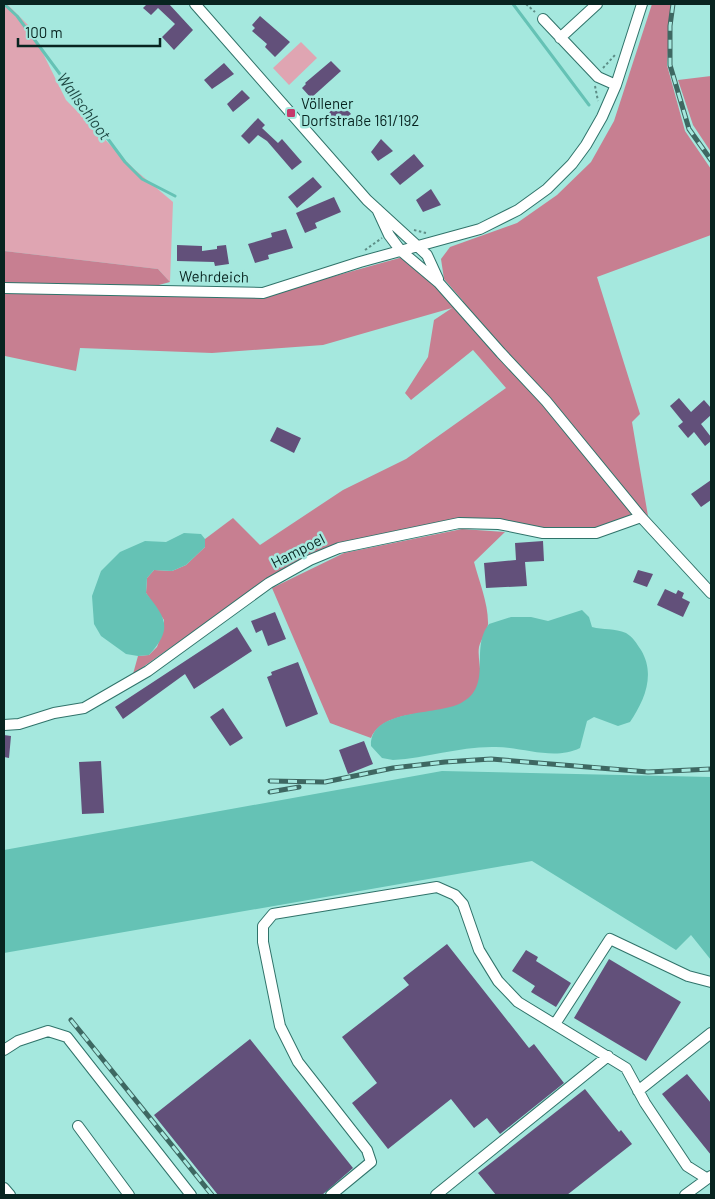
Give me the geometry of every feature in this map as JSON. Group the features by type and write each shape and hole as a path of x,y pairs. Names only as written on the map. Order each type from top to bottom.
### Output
{"street":[{"path":"195,4 376,210 402,230 427,255 440,282"},
{"path":"560,38 597,4"},
{"name":"Wehrdeich","path":"4,288 262,293 360,262 480,229 518,210 547,189 572,164 586,145 602,117 616,85 642,4"},
{"path":"544,19 598,77 616,85"},
{"path":"376,210 401,251 440,282 501,353 546,401 641,517 711,593"},
{"name":"Hampoel","path":"4,725 19,724 84,708 148,671 269,583 310,560 339,548 459,523 499,524 543,533 596,533 641,517"},
{"path":"331,1195 371,1162 367,1150 298,1062 280,1026 263,942 263,926 273,914 437,887 455,895 463,904 479,950 498,981 518,1002 626,1068 638,1091 687,1166 709,1177 684,1195"},
{"path":"555,1024 610,939 688,976 711,982"},
{"path":"4,1050 18,1041 48,1031 67,1037 191,1195"},
{"path":"638,1091 711,1033"},
{"path":"436,1195 608,1056"},
{"path":"78,1126 129,1195"},
{"path":"4,1188 10,1195"}],"path":[{"path":"526,4 544,19"},
{"path":"598,102 595,88 598,77 604,65 617,54"},
{"path":"402,230 409,228 423,233 432,232"},
{"path":"360,262 359,256 370,245 390,235"}],"shaded area":[{"path":"4,4 7,4 30,27 66,100 134,169 173,202 170,282 158,269 4,251"},
{"path":"652,4 671,4 667,65 685,131 711,169 711,235 597,277 640,414 632,422 648,516 641,511 619,522 595,528 543,528 499,519 458,518 337,544 308,555 268,579 133,674 138,656 149,655 157,647 164,628 164,620 146,593 147,578 154,570 172,571 186,565 205,547 205,539 233,518 260,545 343,490 406,459 506,388 473,350 411,400 405,393 428,357 434,320 452,308 323,345 212,353 80,348 76,371 5,356 4,359 4,292 263,296 403,257 439,289 455,307 463,301 444,279 441,259 450,247 517,223 557,195 591,162 614,121"},
{"path":"301,42 317,58 289,85 273,68"},
{"path":"711,76 711,152 693,125 678,80"},
{"path":"4,251 158,269 170,282 155,286 4,283"},
{"path":"462,529 505,532 474,562 488,615 487,628 479,647 480,684 478,689 469,700 456,706 393,719 380,726 371,738 330,723 272,588 344,553"},
{"path":"184,533 201,534 205,539 205,547 186,565 172,571 154,570 147,578 146,593 158,609 164,623 162,637 149,655 126,654 101,636 94,624 92,596 101,571 120,552 145,541 166,542"},
{"path":"582,610 589,617 592,627 618,630 626,633 638,645 645,659 648,678 644,697 630,722 618,726 594,717 587,721 580,748 560,753 483,747 393,760 382,758 371,746 374,734 381,725 392,719 450,707 461,703 471,696 479,677 483,634 489,624 511,617 531,617 548,621"},
{"path":"442,771 711,777 711,960 691,935 676,950 532,861 4,953 4,850"}],"building":[{"path":"147,4 169,4 193,30 174,50 162,37 175,24 158,8 151,15 143,8"},
{"path":"260,16 290,42 275,57 265,47 267,44 252,31 255,28 252,25"},
{"path":"331,61 341,71 311,98 302,88 305,83"},
{"path":"224,63 234,74 212,89 204,80"},
{"path":"242,90 250,98 233,112 227,104"},
{"path":"340,101 351,114 334,126 326,116"},
{"path":"258,118 265,125 262,128 278,143 282,139 302,162 292,170 267,141 258,135 249,144 241,136"},
{"path":"381,139 393,151 378,161 371,152"},
{"path":"414,154 424,166 400,185 390,174"},
{"path":"313,177 322,187 297,208 288,197"},
{"path":"431,189 441,205 423,212 416,200"},
{"path":"334,197 341,212 315,223 317,228 305,233 296,213"},
{"path":"286,229 293,248 268,255 269,259 255,263 248,244 272,237 271,233"},
{"path":"177,245 202,246 202,251 217,249 217,246 226,245 229,264 215,266 214,262 177,261"},
{"path":"679,398 691,412 704,400 711,408 711,415 701,424 711,437 711,441 705,446 694,432 688,438 678,426 683,422 670,406"},
{"path":"277,427 301,438 294,453 270,441"},
{"path":"711,480 711,500 701,507 691,494"},
{"path":"543,541 544,561 525,562 527,586 486,588 484,563 516,560 515,543"},
{"path":"638,570 653,574 647,587 633,582"},
{"path":"665,589 676,594 678,590 684,593 682,598 690,602 683,617 657,605"},
{"path":"275,612 286,639 268,646 262,630 256,633 251,621"},
{"path":"237,627 252,651 194,689 185,674 123,719 115,707"},
{"path":"298,662 318,714 286,727 267,677 272,675 271,672"},
{"path":"223,708 243,738 230,746 210,717"},
{"path":"4,735 11,736 9,758 4,757"},
{"path":"364,741 373,764 348,774 339,750"},
{"path":"101,761 104,813 82,814 79,762"},
{"path":"447,944 529,1048 534,1044 564,1083 500,1134 487,1118 474,1128 451,1099 388,1149 352,1103 377,1083 342,1037 409,985 403,978"},
{"path":"526,950 538,957 536,961 571,983 556,1007 531,992 535,986 512,971"},
{"path":"609,959 681,1002 646,1061 574,1018"},
{"path":"250,1039 353,1168 322,1195 218,1195 154,1115"},
{"path":"687,1074 711,1103 711,1155 662,1094"},
{"path":"585,1089 619,1132 621,1130 632,1144 567,1195 496,1195 478,1173"}],"waterway":[{"name":"Wallschloot","path":"4,4 17,16 125,162 142,179 175,196"},
{"path":"513,4 589,105"}],"railway":[{"path":"673,4 670,26 670,65 689,129 711,160"},
{"path":"270,781 325,782 393,768 491,759 648,772 711,769"},
{"path":"270,792 299,787"},
{"path":"71,1020 212,1195"}],"place":[{"name":"Völlener Dorfstraße 161/192","path":"291,113"}]}
